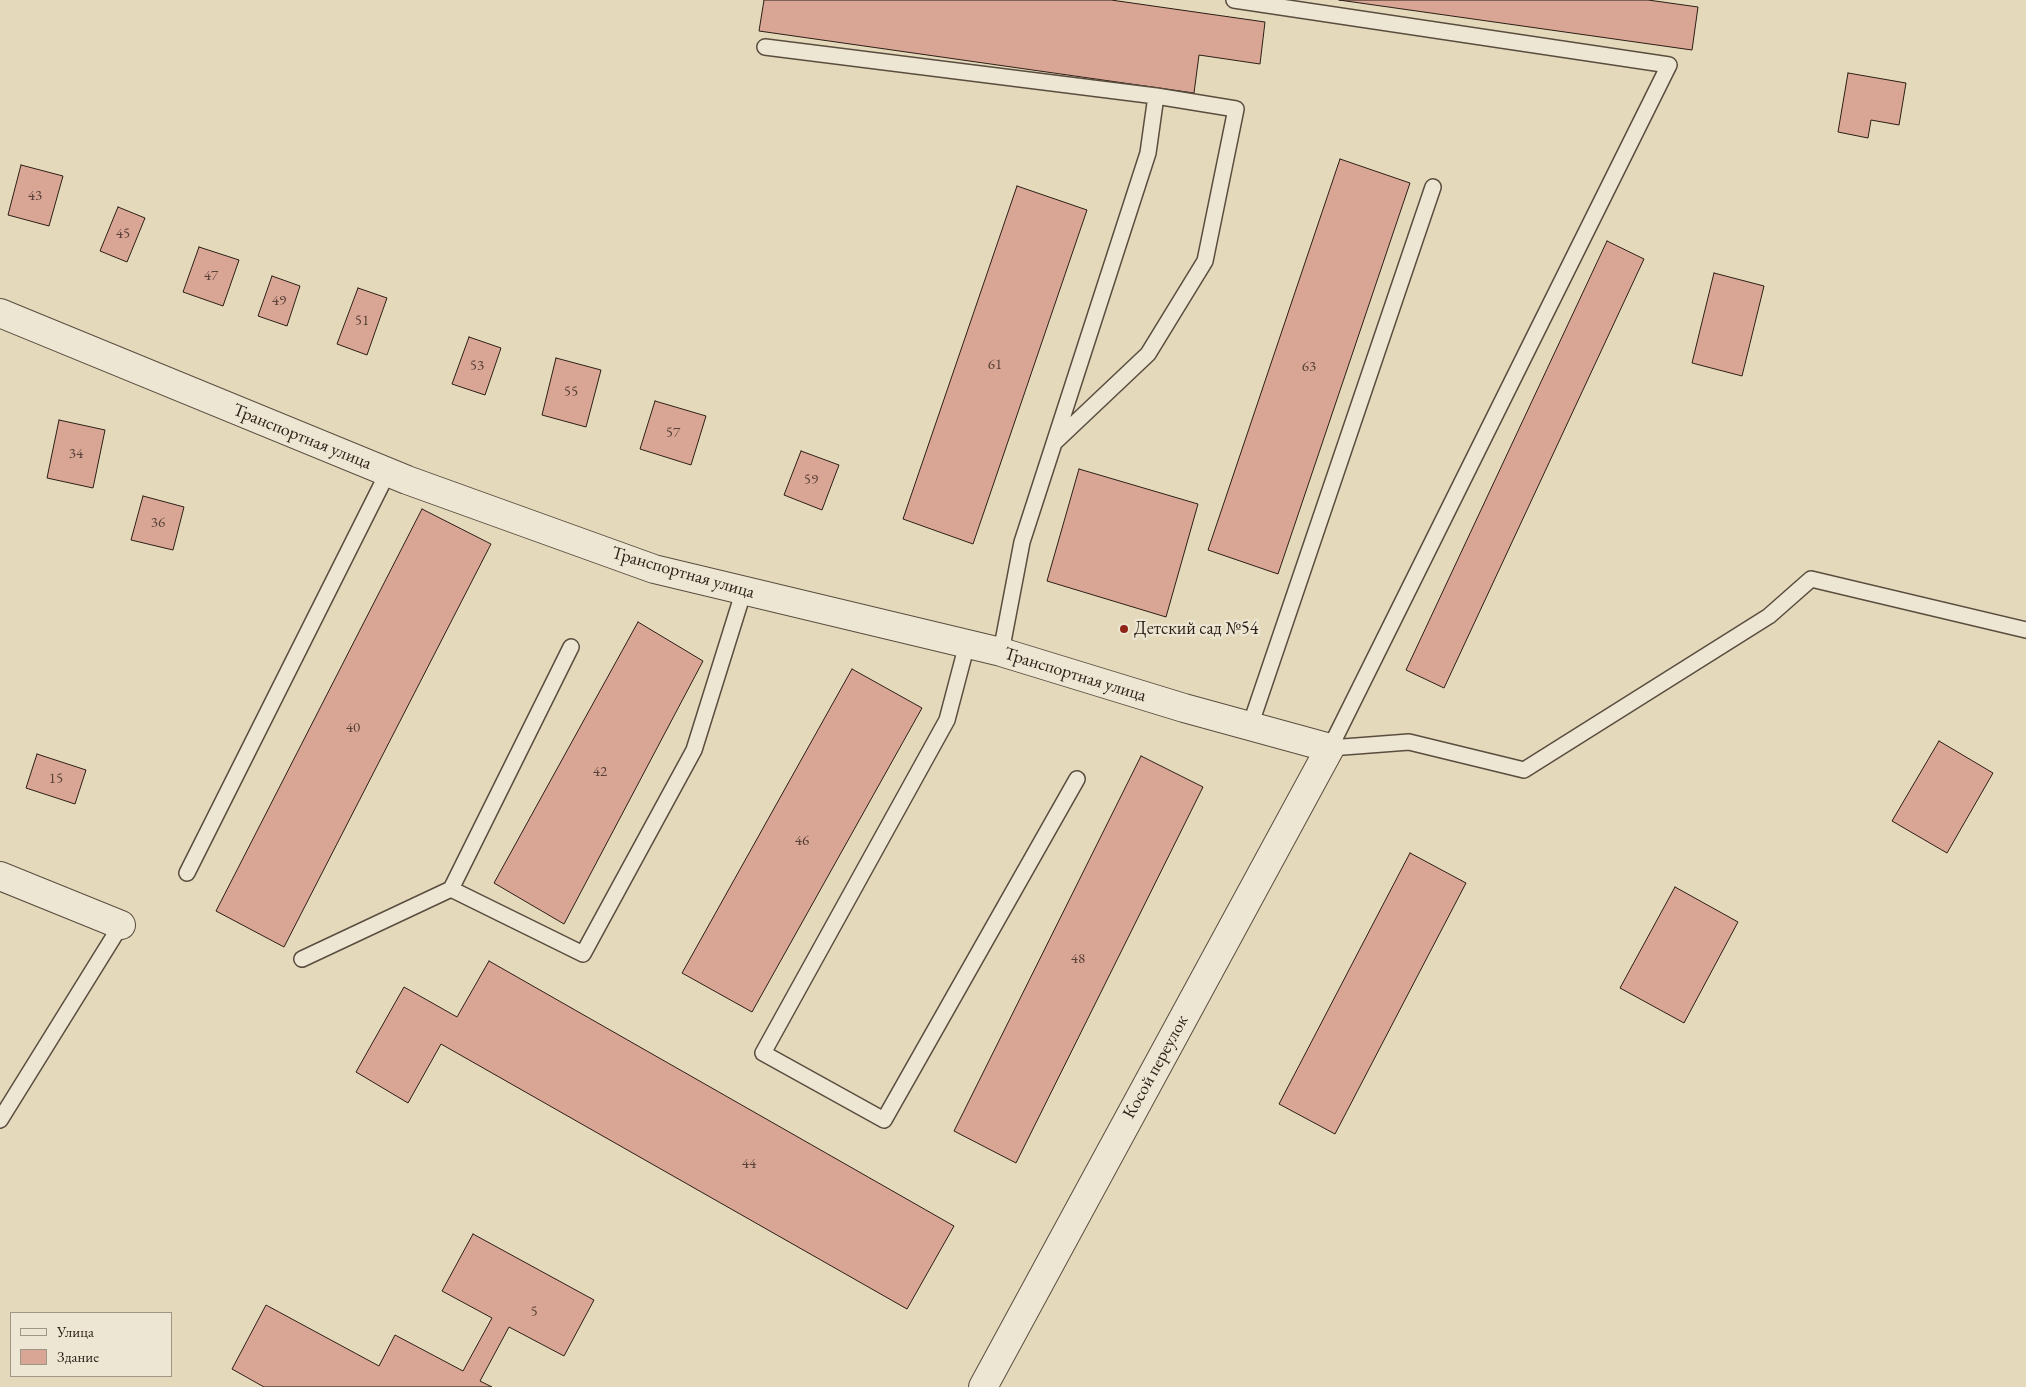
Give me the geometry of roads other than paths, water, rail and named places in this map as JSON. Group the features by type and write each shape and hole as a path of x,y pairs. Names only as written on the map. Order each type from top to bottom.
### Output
{"street":[{"name":"Транспортная улица","path":"0,314 388,472 654,569 1001,652 1330,748"},
{"name":"Косой переулок","path":"982,1387 1330,748"},
{"path":"0,876 121,925"}],"lane":[{"path":"1234,0 1669,65 1330,748"},
{"path":"765,47 1156,96 1236,109 1205,261 1148,354 1054,443"},
{"path":"1001,652 1022,542 1148,153 1156,96"},
{"path":"1250,726 1433,187"},
{"path":"188,873 388,472"},
{"path":"1330,748 1410,742 1524,770 1769,616 1812,579 2026,630"},
{"path":"451,889 583,954 694,750 744,590"},
{"path":"967,644 947,720 763,1052 884,1120 1077,779"},
{"path":"302,958 451,889 571,647"},
{"path":"0,1120 121,925"}],"place":[{"name":"Детский сад №54","path":"1124,629"}]}
